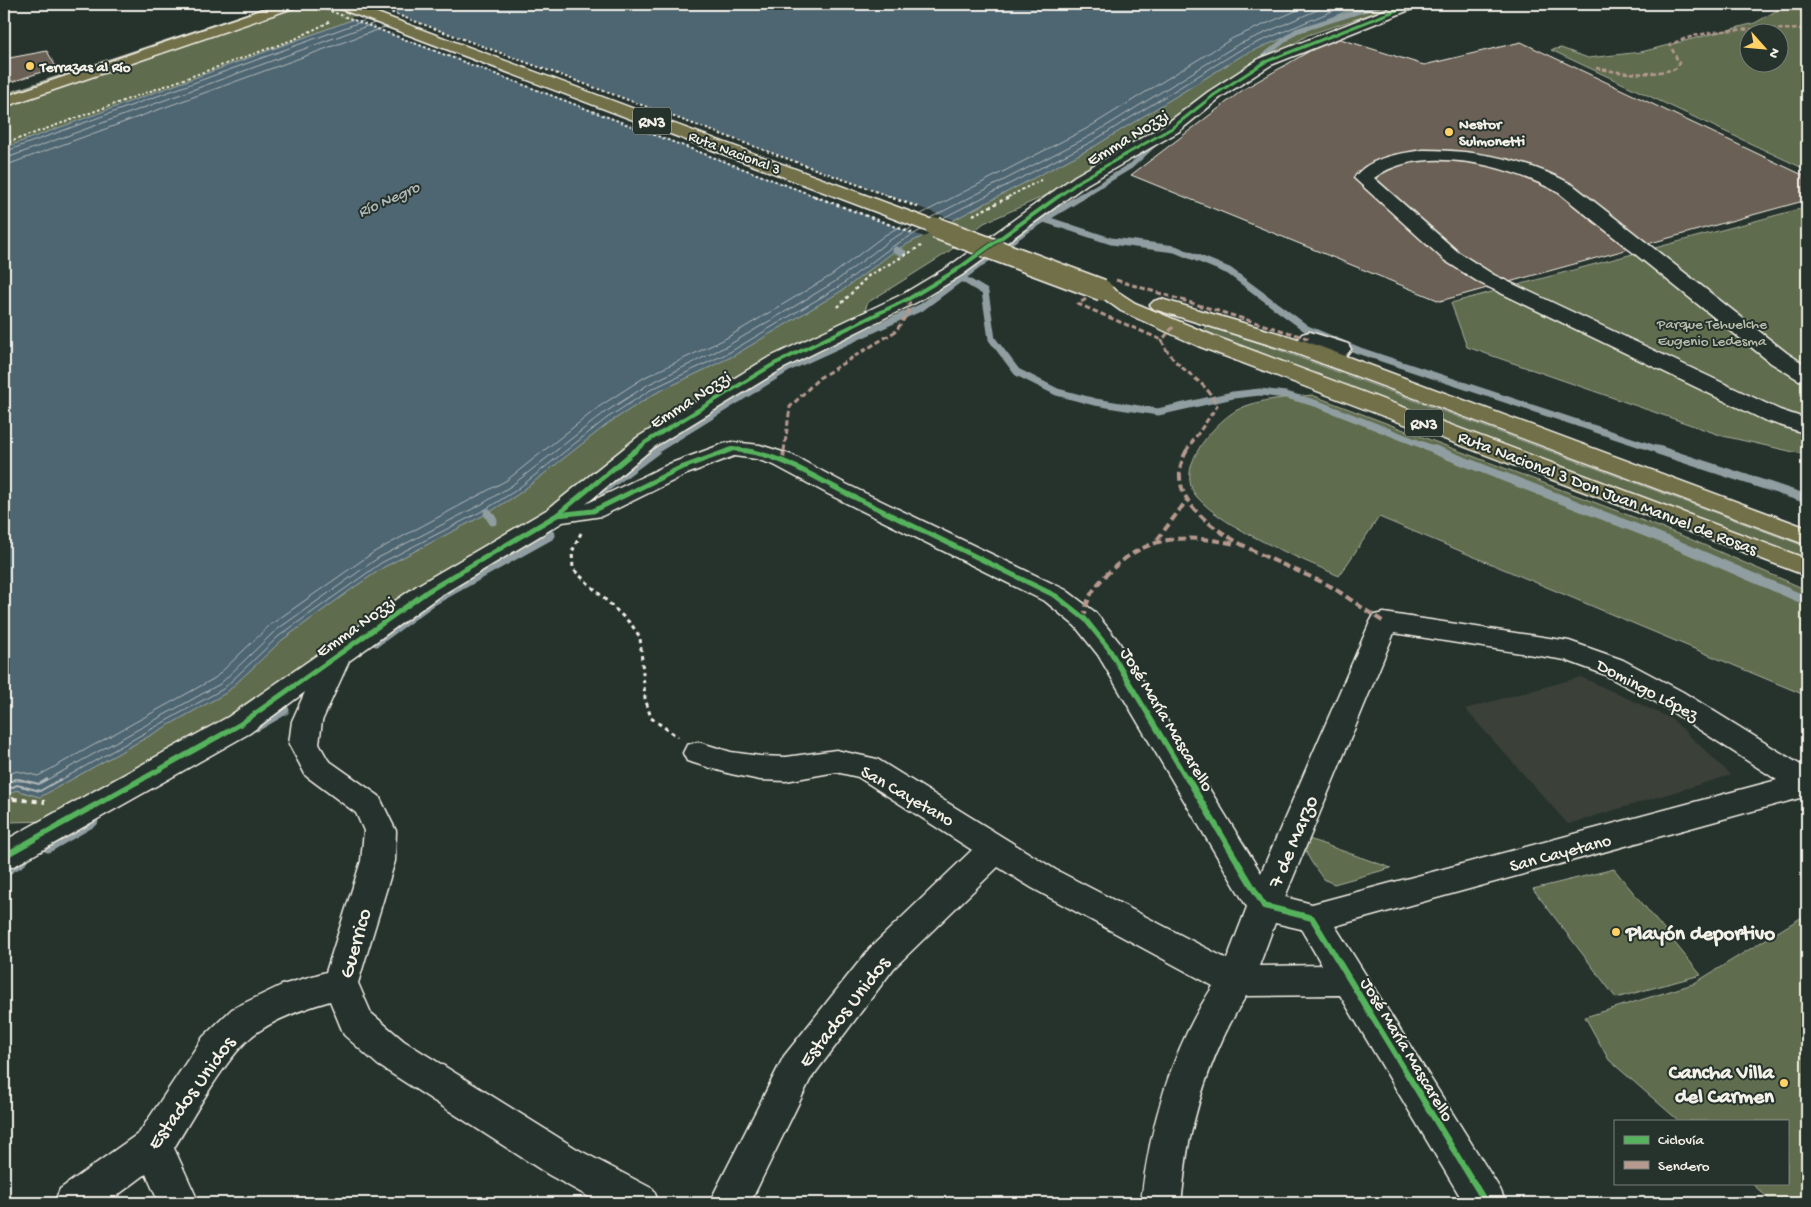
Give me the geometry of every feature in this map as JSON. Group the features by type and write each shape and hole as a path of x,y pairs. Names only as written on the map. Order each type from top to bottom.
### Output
{"main road":[{"path":"4,91 263,4"},
{"path":"4,102 291,4"},
{"name":"Ruta Nacional 3","path":"334,10 1102,290"},
{"name":"Ruta Nacional 3 Don Juan Manuel de Rosas","path":"1102,290 1138,298 1297,346 1807,537"},
{"name":"Ruta Nacional 3 Don Juan Manuel de Rosas","path":"1102,290 1128,307 1206,341 1807,568"},
{"path":"1649,478 1807,520"},
{"path":"1752,547 1807,574"}],"street":[{"name":"Emma Nozzi","path":"4,856 239,724 428,591 556,516 646,442 774,364 910,298 955,271 1081,180 1172,128 1214,95 1265,62 1412,4"},
{"path":"1807,375 1779,358 1566,188 1538,174 1491,161 1425,155 1388,162 1370,170 1363,178 1451,256 1487,279 1772,415 1807,427"},
{"path":"1310,339 1340,350 1329,358"},
{"name":"José María Mascarello","path":"556,516 593,511 678,469 732,450 760,452 783,460 837,489 1056,596 1085,619 1109,648 1264,906"},
{"name":"7 de Marzo","path":"1161,1203 1170,1140 1186,1082 1212,1018 1236,981 1264,906 1384,622"},
{"name":"Domingo López","path":"1384,622 1569,651 1614,667 1673,699 1807,784"},
{"name":"Guerrico","path":"338,655 307,721 304,744 317,768 368,805 380,831 378,860 340,983 357,1024 391,1053 563,1162 639,1203"},
{"name":"San Cayetano","path":"698,753 730,763 760,768 786,769 836,761 866,767 1044,879 1236,981 1350,980"},
{"name":"San Cayetano","path":"1312,918 1807,784"},
{"name":"Estados Unidos","path":"729,1203 797,1068 882,958 996,848"},
{"path":"1264,906 1312,918"},
{"name":"José María Mascarello","path":"1312,918 1486,1203"},
{"name":"Estados Unidos","path":"74,1203 153,1146 216,1049 245,1020 295,996 340,983"},
{"path":"153,1146 179,1203"}],"path":[{"path":"312,4 918,235"},
{"path":"368,4 929,211"},
{"path":"4,144 295,39 336,19 334,10"},
{"path":"593,511 572,552 573,568 580,578 631,624 640,637 645,698 651,718 698,753"}],"shaded area":[{"path":"1581,677 1672,719 1731,775 1568,824 1465,709"}],"green space":[{"path":"275,4 13,92 14,96 4,99 4,94"},
{"path":"299,4 391,4 4,148 4,107"},
{"path":"1363,4 1401,4 1308,35 1214,91 1127,152 1081,180 984,223 947,253 867,303 864,317 538,519 230,719 48,821 8,822 4,824 4,797 16,790 40,797 226,693 282,640 356,586 384,567 488,513 517,495 610,422 654,394 733,356 843,290 896,250 1095,146 1243,55"},
{"path":"1788,4 1807,4 1807,170 1551,50 1561,48 1588,58 1641,52 1738,27 1738,72 1788,72 1788,22 1757,22"},
{"name":"Parque Tehuelche Eugenio Ledesma","path":"1807,207 1807,455 1723,436 1467,347 1451,303"},
{"path":"1206,326 1220,328 1807,547 1807,559 1212,335 1202,330"},
{"path":"1312,395 1683,536 1807,590 1807,696 1379,517 1339,576 1264,542 1226,521 1197,497 1191,486 1190,473 1193,461 1199,448 1208,436 1228,416 1237,410 1255,403"},
{"path":"1306,838 1391,868 1334,884 1323,879 1310,859 1305,848"},
{"name":"Playón deportivo","path":"1614,869 1701,975 1616,998 1533,889"},
{"path":"1807,914 1807,1203 1774,1203 1752,1184 1788,1184 1788,1120 1678,1120 1609,1060 1585,1017 1693,984"}],"water":[{"name":"Río Negro","path":"391,4 1363,4 1243,55 1095,146 896,250 843,290 733,356 654,394 610,422 517,495 488,513 384,567 282,640 226,693 40,797 16,790 4,797 4,148"}],"pier":[{"path":"377,7 954,220 924,237 350,18"}],"building":[{"name":"Nestor Sulmonetti","path":"1334,37 1424,65 1521,42 1807,177 1807,200 1440,301 1131,175 1244,89"},
{"name":"Terrazas al Río","path":"47,51 56,67 12,82 4,65 4,59"}],"waterway":[{"path":"1253,65 1296,31 1382,4"},
{"path":"1080,197 1131,166 1159,140"},
{"path":"961,278 1024,231 1082,196"},
{"path":"1044,219 1111,241 1175,249 1229,271 1307,329 1360,351 1662,451"},
{"path":"896,250 903,253"},
{"path":"654,451 790,367 922,307 961,278"},
{"path":"961,278 985,292 992,339 1017,372 1057,392 1095,402 1158,412 1233,395 1260,392 1286,395 1318,404 1438,451"},
{"path":"601,491 656,450"},
{"path":"1435,450 1671,542 1807,601"},
{"path":"1658,450 1807,499"},
{"path":"488,513 493,521"},
{"path":"376,642 431,602 551,535"},
{"path":"256,727 285,710"},
{"path":"48,847 93,821"},
{"path":"4,871 21,861"}],"marked path":[{"path":"1596,68 1636,74 1665,72 1675,69 1679,63 1670,45 1681,39 1696,35 1735,31 1807,29"},
{"path":"1116,280 1310,339"},
{"path":"783,460 790,407 819,378 896,331 908,313 910,298"},
{"path":"1086,299 1078,304 1162,340"},
{"path":"1173,327 1162,340 1165,350 1171,359 1206,387 1213,395 1217,406 1185,452 1179,474 1187,500 1207,522 1241,545 1331,587 1384,622"},
{"path":"1157,540 1187,500"},
{"path":"1085,619 1087,601 1093,591 1105,576 1134,551 1165,539 1198,538 1236,544"}],"cycle path":[{"path":"4,856 239,725 428,591 557,515 646,442 774,364 910,298 955,271 1081,180 1172,128 1214,95 1265,62 1412,4"},
{"path":"557,515 593,511 678,469 732,449 760,452 783,460 837,489 1056,596 1085,619 1109,649 1264,906 1312,918 1486,1203"}],"place":[{"name":"Terrazas al Río","path":"30,66"},
{"name":"Nestor Sulmonetti","path":"1449,132"},
{"name":"Playón deportivo","path":"1616,932"},
{"name":"Cancha Villa del Carmen","path":"1784,1083"}]}
